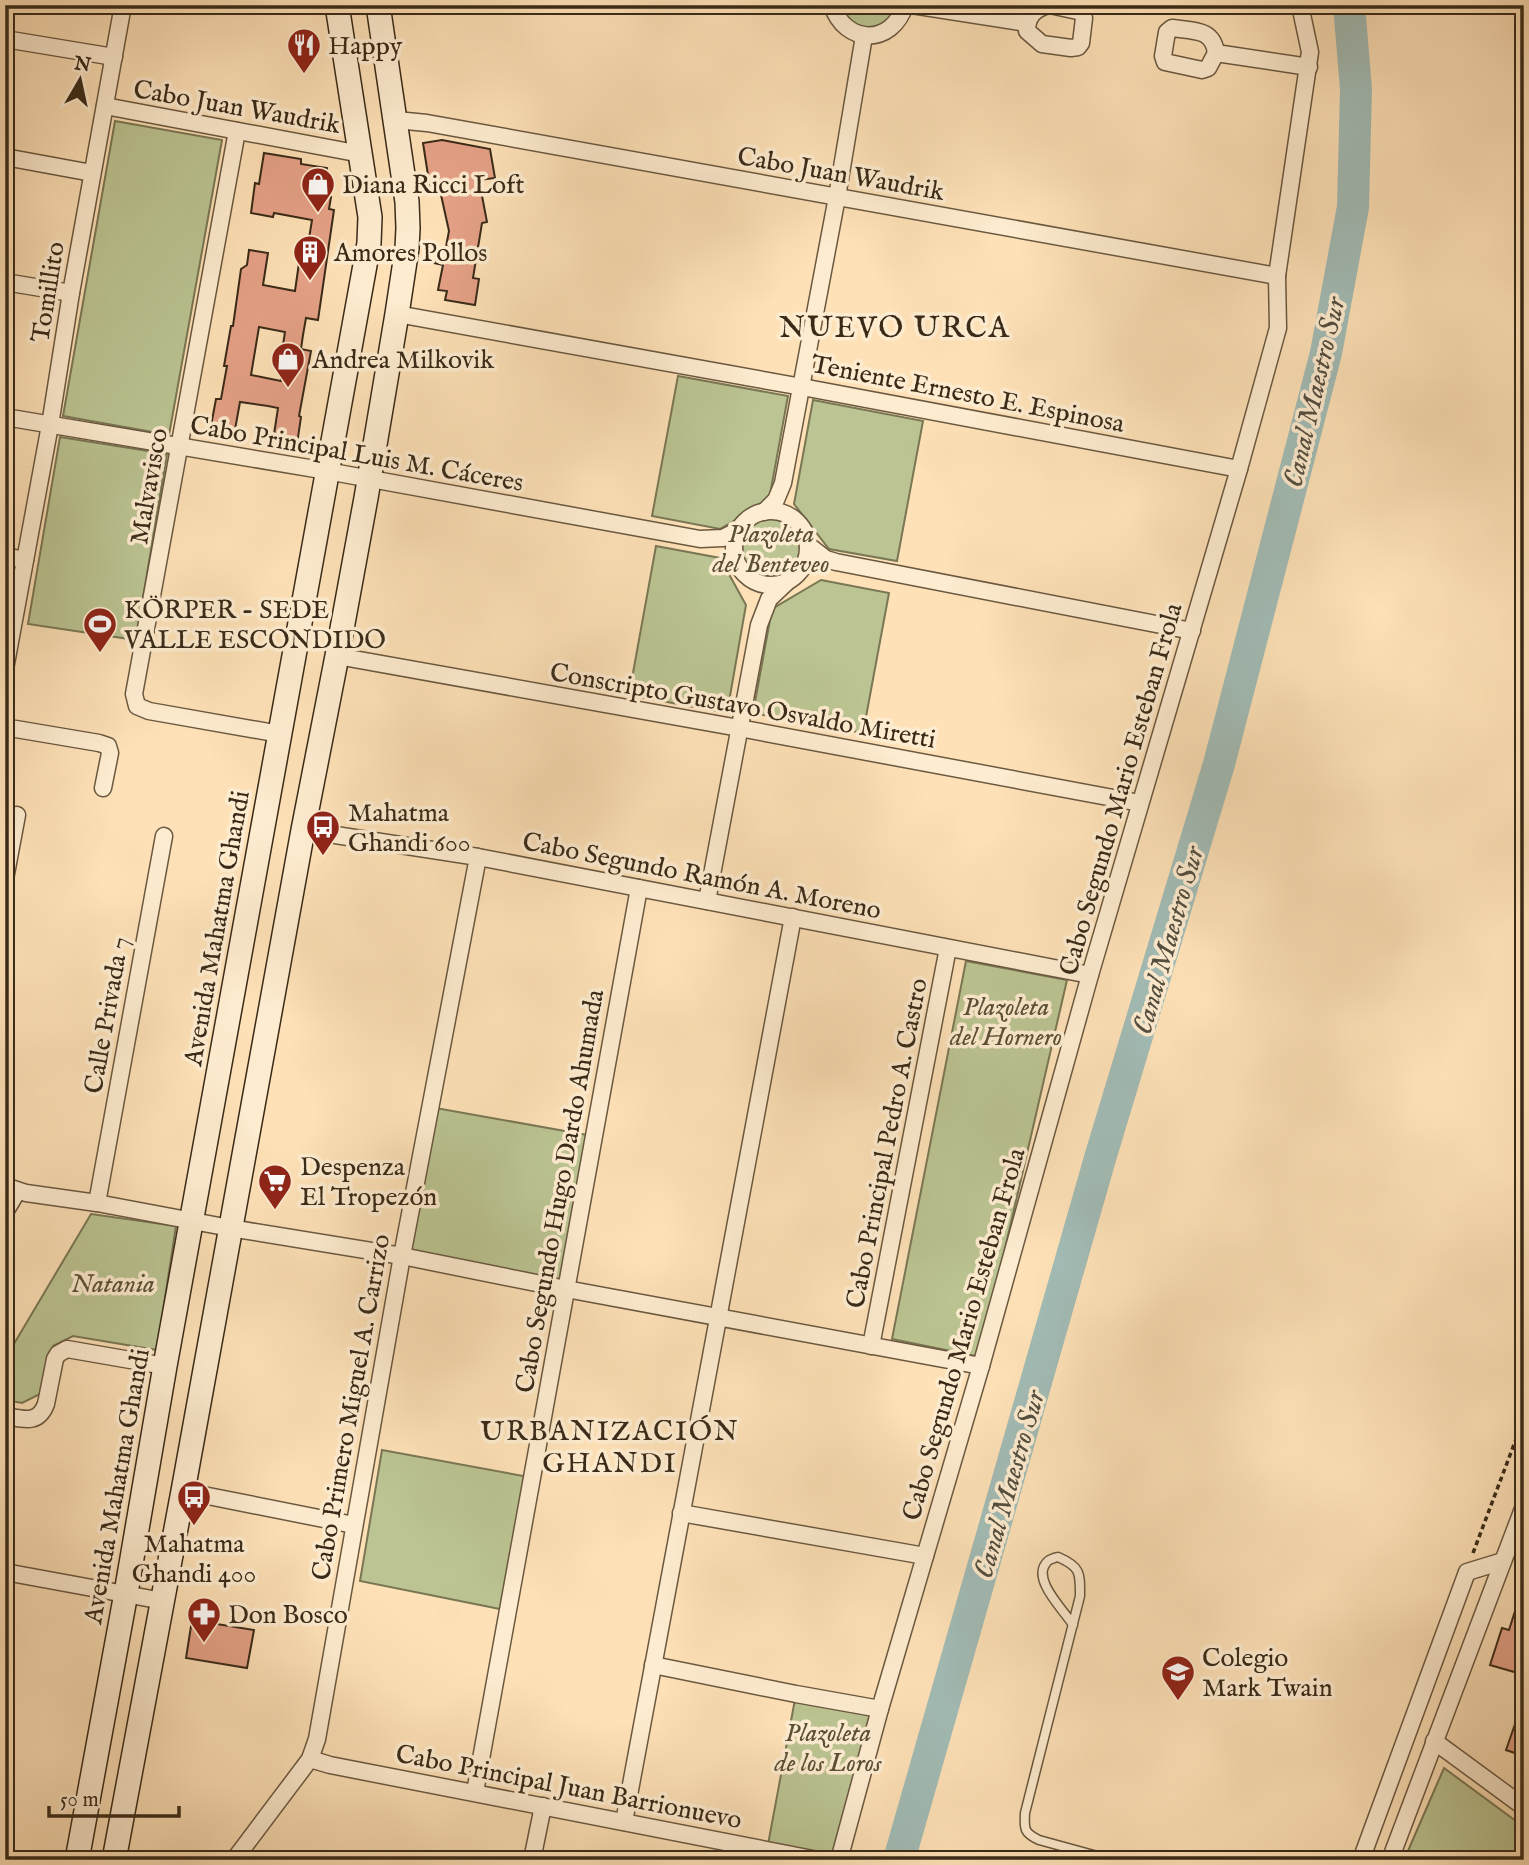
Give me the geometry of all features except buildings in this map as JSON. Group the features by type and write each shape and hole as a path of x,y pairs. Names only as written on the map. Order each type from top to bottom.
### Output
{"main road":[{"name":"Avenida Mahatma Ghandi","path":"77,1860 370,232 361,154 337,5"},
{"path":"114,1860 337,656 397,314 408,228 405,178 378,5"}],"street":[{"name":"Tomillito","path":"5,669 123,5"},
{"path":"832,5 843,25 864,36 886,31 902,15 905,5"},
{"path":"912,5 1027,23"},
{"path":"1049,5 1082,12 1084,18 1081,43 1078,47 1071,48 1042,44 1027,32 1027,23 1032,13 1049,5"},
{"name":"Cabo Segundo Mario Esteban Frola","path":"839,1860 1090,975 1278,328 1277,276 1309,67 1310,52 1300,5"},
{"path":"759,625 756,596 736,561 734,545 739,530 750,518 764,512 776,500 783,483 837,197 864,36"},
{"path":"5,39 114,57"},
{"path":"1216,53 1309,67"},
{"name":"Cabo Juan Waudrik","path":"105,106 361,154"},
{"name":"Cabo Juan Waudrik","path":"396,120 427,123 1277,276"},
{"name":"Malvavisco","path":"237,131 134,700 137,706 149,711 279,734"},
{"path":"5,157 92,173"},
{"path":"5,282 71,293"},
{"name":"Teniente Ernesto E. Espinosa","path":"397,314 1239,469"},
{"name":"Cabo Principal Luis M. Cáceres","path":"5,417 369,478 700,539 720,547 736,561"},
{"path":"783,483 784,497 794,520"},
{"path":"707,901 759,625 769,599 805,562 808,545 802,528 794,520 780,513 764,512"},
{"name":"Cabo Principal Luis M. Cáceres","path":"700,539 723,538 739,530"},
{"path":"808,545 825,559 836,562 1192,631"},
{"path":"5,556 25,560"},
{"path":"746,576 755,582 777,585 816,566 836,562"},
{"name":"Conscripto Gustavo Osvaldo Miretti","path":"337,656 1140,803"},
{"path":"5,723 10,728 108,746 110,753 103,788"},
{"path":"5,879 17,815"},
{"name":"Cabo Segundo Ramón A. Moreno","path":"303,830 478,857 1090,975"},
{"name":"Calle Privada 7","path":"97,1203 164,836"},
{"name":"Cabo Primero Miguel A. Carrizo","path":"310,1759 317,1739 402,1256 478,857"},
{"name":"Cabo Segundo Hugo Dardo Ahumada","path":"475,1792 639,888"},
{"path":"624,1822 793,918"},
{"name":"Cabo Principal Pedro A. Castro","path":"872,1346 948,948"},
{"path":"5,1212 11,1189 402,1256 981,1366"},
{"path":"5,1416 30,1420 37,1417 46,1404 55,1359 67,1349 165,1366"},
{"path":"183,1491 354,1525"},
{"path":"1390,1860 1524,1506"},
{"path":"681,1513 925,1556"},
{"path":"1361,1860 1466,1572 1503,1561"},
{"path":"5,1572 163,1601"},
{"path":"653,1665 880,1709"},
{"path":"1434,1741 1524,1807"},
{"path":"234,1860 310,1759"},
{"name":"Cabo Principal Juan Barrionuevo","path":"310,1759 818,1860"},
{"path":"533,1860 544,1806"}],"lane":[{"path":"1073,1625 1051,1597 1044,1582 1042,1570 1048,1561 1058,1557 1074,1564 1080,1576 1080,1596 1073,1625 1025,1813 1024,1827 1029,1835 1039,1840 1112,1860"}],"path":[{"path":"1466,1572 1524,1418"}],"green space":[{"path":"833,5 905,5 905,11 865,36"},
{"path":"115,121 222,140 169,435 63,416"},
{"path":"678,376 788,396 769,500 720,529 652,516"},
{"path":"813,400 923,421 897,561 829,549 794,504"},
{"path":"60,437 167,454 136,640 28,624"},
{"name":"Plazoleta del Benteveo","path":"771,512 791,518 801,528 807,548 801,568 791,578 771,584 751,578 741,568 735,548 741,528 751,518"},
{"path":"656,546 720,558 746,605 727,713 629,695"},
{"path":"821,580 889,593 863,733 753,713 772,609"},
{"name":"Plazoleta del Hornero","path":"966,961 1067,980 980,1357 892,1339"},
{"path":"430,1107 593,1136 566,1289 402,1256"},
{"name":"Natania","path":"91,1214 176,1226 157,1350 73,1336 53,1346 40,1394 22,1403 5,1400 5,1359"},
{"path":"382,1450 529,1477 505,1610 360,1581"},
{"name":"Plazoleta de los Loros","path":"796,1694 880,1709 839,1860 818,1860 767,1850"},
{"path":"1444,1768 1524,1827 1524,1860 1404,1860"}],"waterway":[{"name":"Canal Maestro Sur","path":"899,1860 1101,1155 1219,764 1326,353 1353,207 1356,89 1349,5"}],"place":[{"name":"Happy","path":"304,75"},
{"name":"Diana Ricci Loft","path":"318,214"},
{"name":"Amores Pollos","path":"310,282"},
{"name":"Andrea Milkovik","path":"288,389"},
{"name":"KÖRPER - SEDE VALLE ESCONDIDO","path":"100,654"},
{"name":"Mahatma Ghandi 600","path":"323,857"},
{"name":"Despenza El Tropezón","path":"275,1211"},
{"name":"Mahatma Ghandi 400","path":"194,1527"},
{"name":"Don Bosco","path":"204,1644"},
{"name":"Colegio Mark Twain","path":"1178,1702"}],"district":[{"name":"NUEVO URCA","path":"895,327"},
{"name":"URBANIZACIÓN GHANDI","path":"610,1446"}]}
